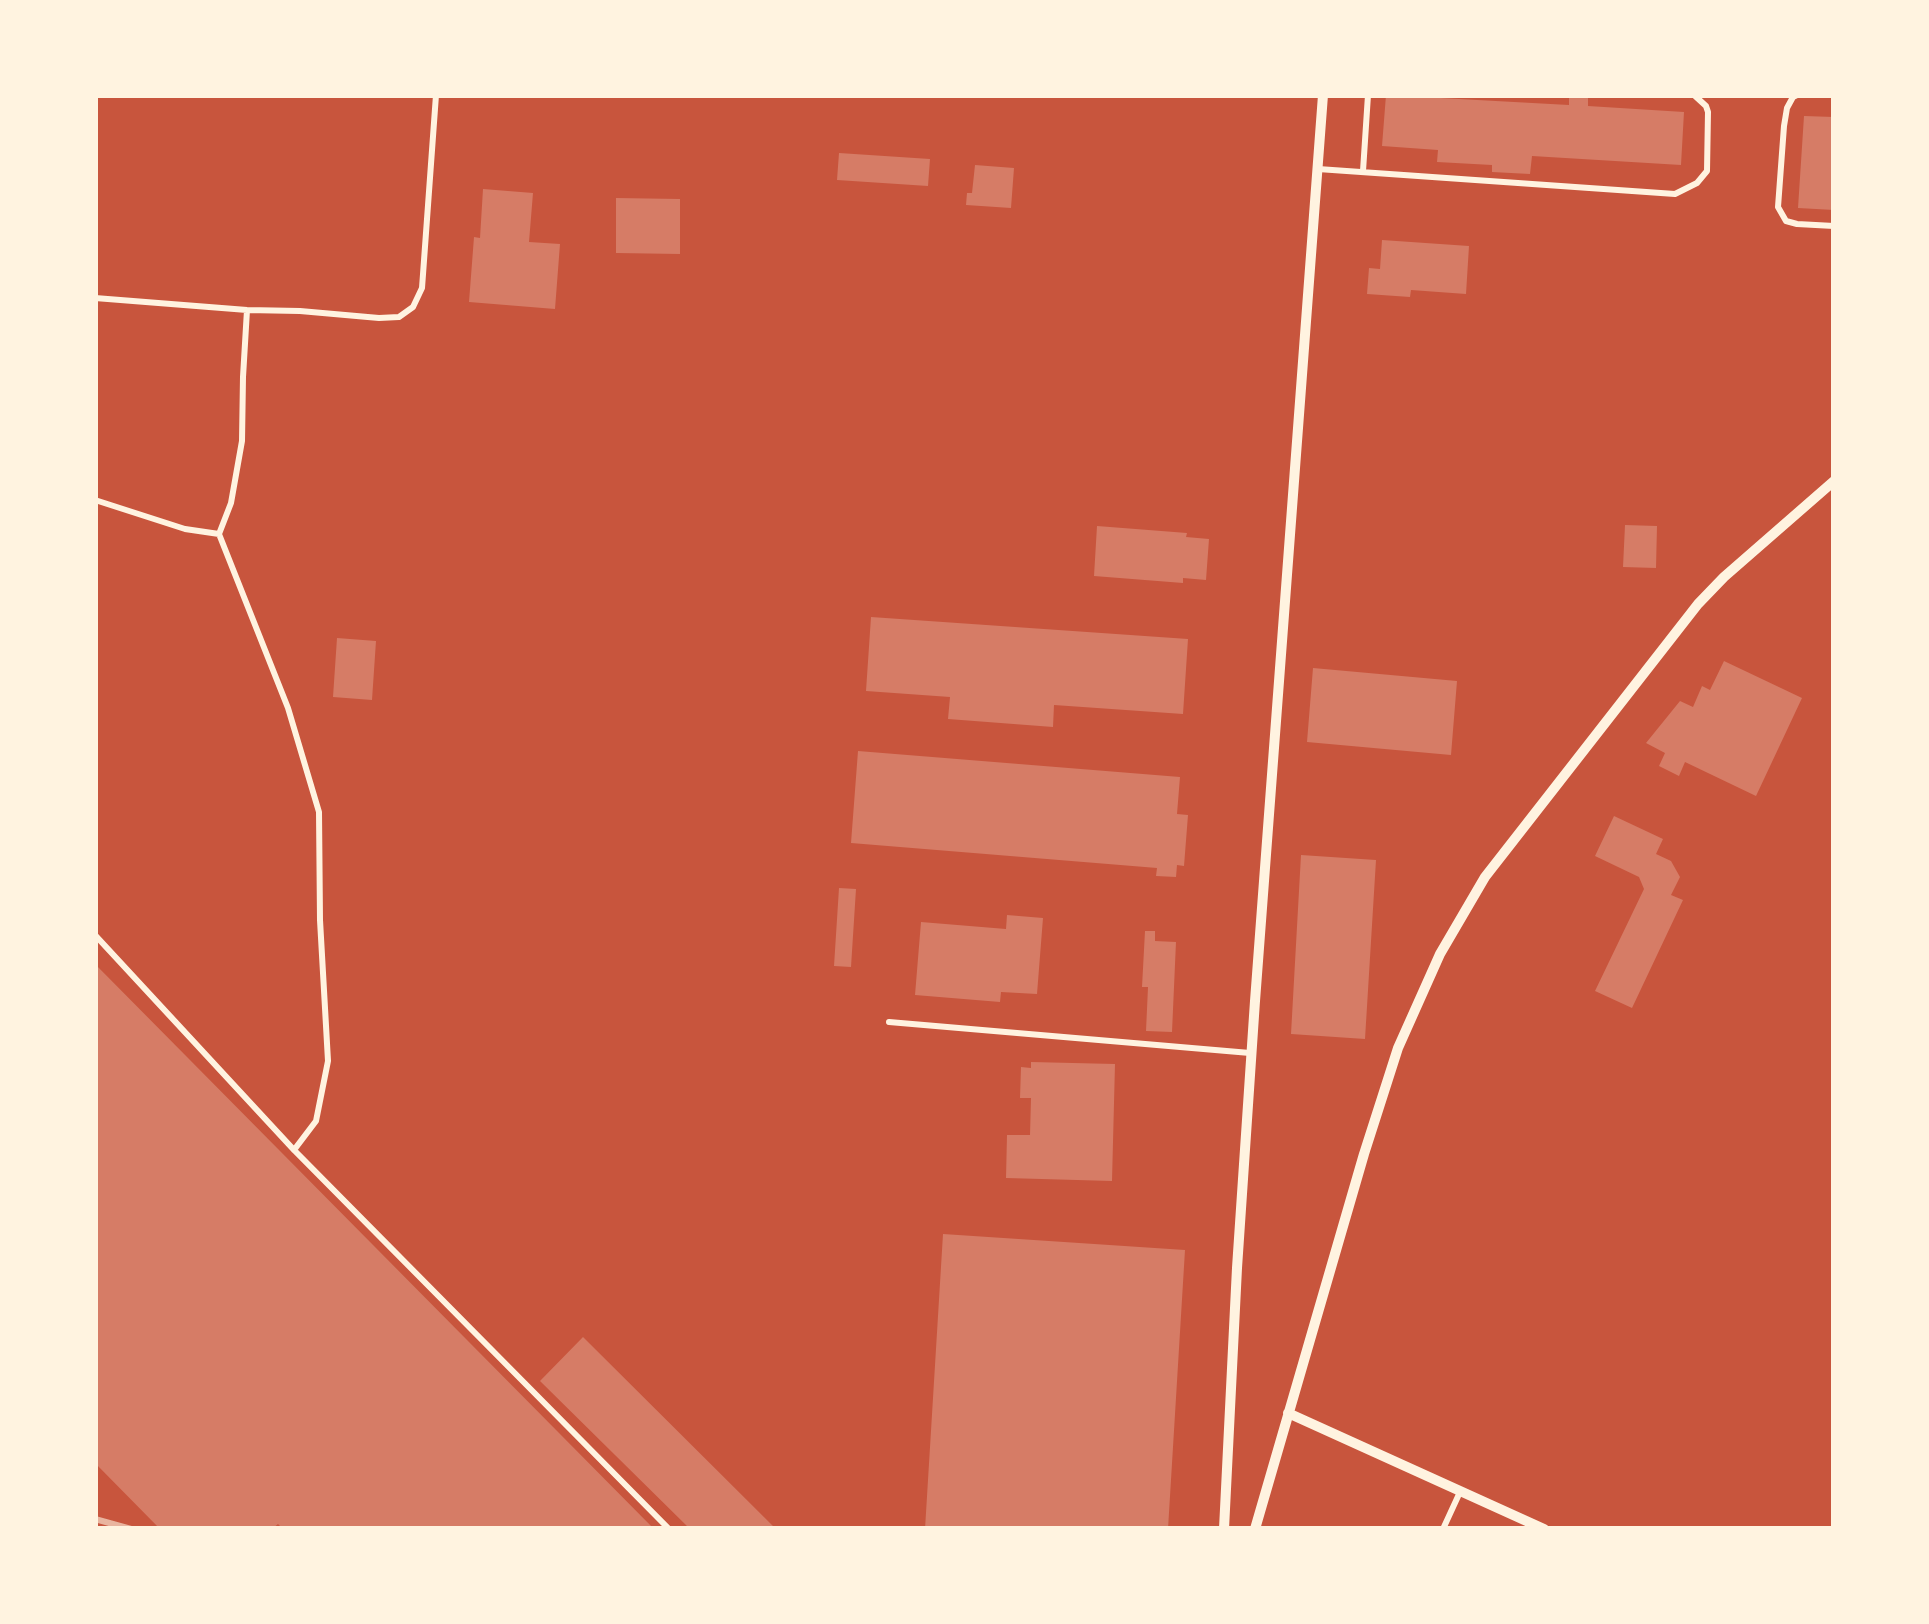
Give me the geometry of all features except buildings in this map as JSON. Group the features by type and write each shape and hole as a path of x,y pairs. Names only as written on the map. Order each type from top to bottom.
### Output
{"street":[{"path":"1224,1529 1237,1268 1323,95"},
{"path":"1255,1529 1398,1048 1440,954 1485,877 1698,604 1834,481"},
{"path":"1288,1413 1544,1529"}],"lane":[{"path":"95,298 399,318 413,306 422,288 436,95"},
{"path":"1364,172 1368,95"},
{"path":"1317,169 1676,194 1697,183 1707,171 1708,112 1694,95"},
{"path":"1797,95 1792,97 1784,126 1778,206 1786,221 1834,226"},
{"path":"247,310 242,441 231,503 219,534 288,708 319,812 328,1060 316,1121 294,1150"},
{"path":"95,500 185,530 219,534"},
{"path":"95,935 294,1150 670,1529"},
{"path":"889,1022 1252,1053"},
{"path":"1443,1529 1460,1491"}],"railway":[{"path":"95,1519 131,1529"}]}
